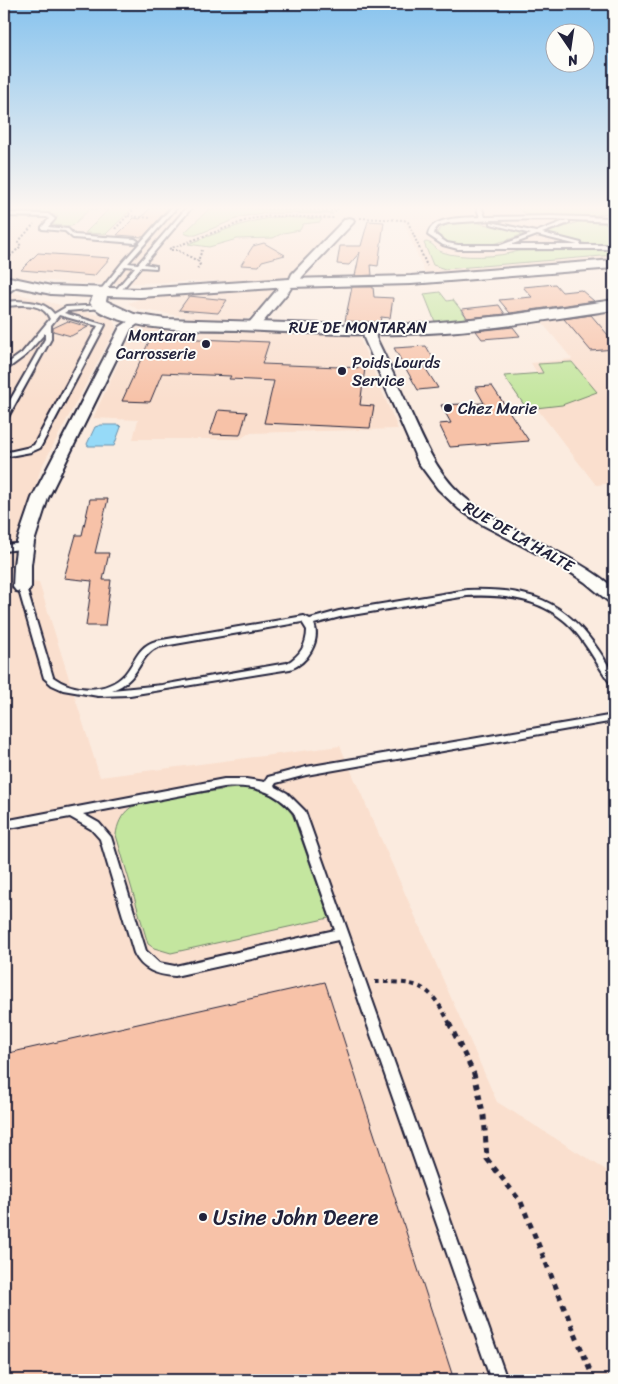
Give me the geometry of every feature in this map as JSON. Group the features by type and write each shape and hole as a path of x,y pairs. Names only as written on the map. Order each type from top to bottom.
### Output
{"street":[{"path":"253,326 301,271"},
{"name":"RUE DE MONTARAN","path":"4,280 51,290 109,293 142,290 411,280 530,271"},
{"name":"RUE DE MONTARAN","path":"109,293 138,319 190,324 369,330 441,328 611,308"},
{"path":"22,587 21,568 39,500 126,327 138,319"},
{"name":"RUE DE LA HALTE","path":"369,330 370,338 426,462 436,479 467,509 572,566 594,580 614,597"}],"lane":[{"path":"109,293 121,271"},
{"path":"4,369 24,354 56,316 66,309 109,293 133,271"},
{"path":"4,293 19,283"},
{"path":"4,304 24,303 36,305 56,316 102,324 37,446 4,455"},
{"path":"4,417 48,339 48,325"},
{"path":"4,548 26,546"},
{"path":"22,587 49,678 58,685 69,689 91,692 137,692 290,666 302,659 312,635 309,622"},
{"path":"91,692 112,686 128,677 143,651 147,647 156,644 304,619 309,622 339,614 482,592 513,594 540,602 565,617 577,628 614,682"},
{"path":"268,786 272,780 306,771 614,718"},
{"path":"4,825 242,781 268,786 286,796 299,810 499,1380"},
{"path":"71,812 95,826 105,837 140,953 149,966 163,971 175,971 342,934"}],"path":[{"path":"359,982 407,982 422,987 438,1001 474,1074 484,1116 487,1159 521,1202 594,1380"}],"shaded area":[{"path":"4,271 294,271 285,280 85,284 4,276"},
{"path":"424,271 486,271 426,276"},
{"path":"277,287 251,317 239,321 199,319 137,309 128,303 144,297"},
{"path":"4,290 113,319 116,328 41,468 10,578 39,583 100,777 340,746 497,1102 614,1175 614,1380 4,1380"},
{"path":"614,310 614,483 596,485 511,375 537,373 531,363 572,359 539,319"},
{"path":"144,326 347,334 359,337 398,429 249,433 240,439 133,439 138,420 93,418 133,331"}],"green space":[{"path":"440,292 447,301 453,300 469,320 436,324 424,294"},
{"path":"572,362 597,392 562,405 527,409 504,376 543,373 538,364"},
{"path":"246,787 273,796 284,804 293,816 329,918 171,953 154,948 148,944 116,835 118,824 122,817 130,808 149,802"}],"water":[{"path":"119,425 121,427 114,446 88,446 87,444 95,427"}],"building":[{"path":"28,271 99,271 94,276"},
{"path":"356,271 372,271 372,275 355,276"},
{"path":"555,284 562,292 581,290 594,301 510,313 499,300 532,297 523,287"},
{"path":"352,287 373,287 374,297 393,298 390,318 381,317 380,322 345,321"},
{"path":"189,296 227,300 218,313 179,310"},
{"path":"499,305 505,314 467,318 462,309"},
{"path":"591,315 614,342 614,349 591,351 564,319"},
{"path":"68,321 88,327 71,336 53,331 53,328"},
{"path":"513,327 520,336 482,339 476,331"},
{"path":"151,337 269,342 262,364 365,368 360,405 374,406 370,428 264,423 274,381 229,379 231,376 162,373 150,402 122,401"},
{"path":"426,346 437,365 424,366 438,388 418,390 394,348"},
{"path":"492,386 529,441 450,447 439,424 451,423 441,405 484,403 475,387"},
{"path":"218,410 247,412 240,435 210,434"},
{"path":"90,499 108,499 95,553 109,553 103,580 111,580 105,626 86,626 92,581 64,578 76,535 82,535"},
{"name":"Usine John Deere","path":"325,982 454,1380 4,1380 4,1054"}],"place":[{"name":"Montaran Carrosserie","path":"206,344"},
{"name":"Poids Lourds Service","path":"342,371"},
{"name":"Chez Marie","path":"448,408"},
{"name":"Usine John Deere","path":"203,1217"}]}
